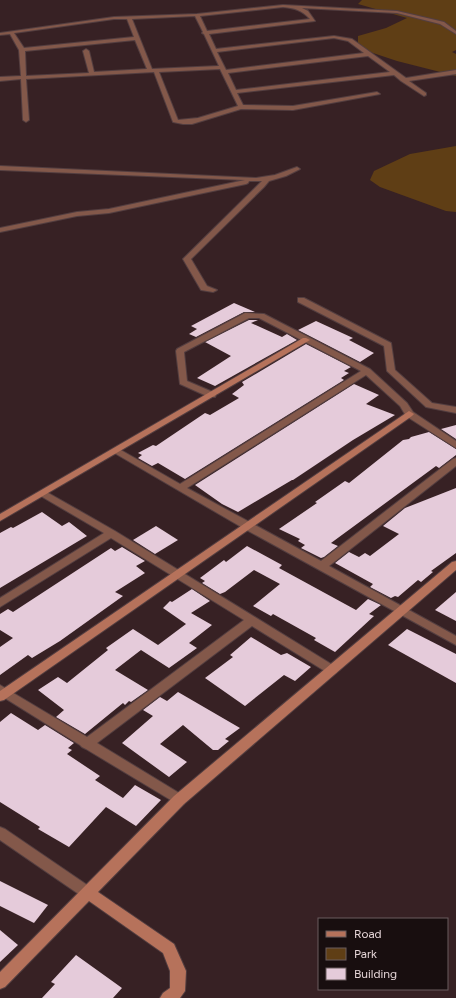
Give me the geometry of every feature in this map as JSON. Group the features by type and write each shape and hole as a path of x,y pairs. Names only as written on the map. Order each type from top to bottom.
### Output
{"street":[{"path":"0,34 79,22 197,15 283,6 397,12 442,22 456,33"},
{"path":"204,33 313,20 306,12 294,6"},
{"path":"197,15 204,33 241,107"},
{"path":"129,18 176,122 194,121 223,111 241,107 287,108 377,94"},
{"path":"11,32 22,50 26,120"},
{"path":"214,51 334,37 350,40 424,94"},
{"path":"22,50 138,38"},
{"path":"86,52 92,74"},
{"path":"0,79 223,69 368,54"},
{"path":"403,80 456,72"},
{"path":"234,92 394,73"},
{"path":"0,168 234,177 252,180 266,180 297,169"},
{"path":"0,230 77,214 109,211 252,180"},
{"path":"213,290 204,288 187,258 262,186 266,180"},
{"path":"301,300 388,345 391,371 429,405 456,410"},
{"path":"212,395 182,382 180,352 248,315 261,316 367,371 404,405 410,414 456,445"},
{"path":"0,518 306,340"},
{"path":"180,488 367,371"},
{"path":"179,800 2,693 410,414"},
{"path":"116,451 456,641"},
{"path":"322,566 456,461"},
{"path":"43,493 111,533 332,670"},
{"path":"0,602 111,533"},
{"path":"0,982 179,800 456,564"},
{"path":"86,744 252,620"},
{"path":"0,833 169,949 178,971 177,991 168,998"}],"green space":[{"path":"362,0 456,0 456,50 452,52 456,54 456,76 397,61 358,48 358,36 386,28 407,18 358,4"},
{"path":"456,146 456,212 446,211 380,187 370,180 374,171 410,154"}],"building":[{"path":"234,303 255,312 244,312 196,337 189,334 197,329 191,326"},
{"path":"249,320 258,320 251,323 282,337 287,334 297,340 215,386 197,378 231,356 205,342"},
{"path":"316,321 353,338 349,340 374,353 360,362 298,330"},
{"path":"306,344 351,367 344,371 349,373 341,378 344,380 185,479 158,463 152,466 138,458 142,455 138,453 153,445 156,446 205,413 210,415 239,398 232,394 244,385 242,382"},
{"path":"354,384 379,395 366,404 395,415 353,440 293,480 238,512 222,504 195,485"},
{"path":"456,425 456,439 441,429"},
{"path":"429,432 456,449 456,455 439,468 436,466 331,543 338,546 324,557 321,558 301,548 305,545 298,541 300,539 279,529 317,503 315,502 345,481 349,483 403,440"},
{"path":"456,488 456,553 431,571 433,572 421,582 418,580 398,597 395,596 391,598 370,587 373,584 335,563 349,552 359,557 365,553 370,556 399,534 383,526 405,508"},
{"path":"42,512 62,526 69,522 87,536 0,588 0,533 11,527 13,528"},
{"path":"156,526 178,540 155,554 133,540"},
{"path":"247,546 282,565 279,568 356,610 368,599 381,605 369,614 374,616 335,652 314,640 316,638 273,614 271,616 253,606 280,584 254,570 225,592 220,594 202,583 205,581 200,578 224,560 226,562"},
{"path":"122,547 145,561 136,566 145,573 115,592 123,596 60,641 32,658 28,655 0,675 0,647 13,638 0,630 0,614 8,609 13,612 111,548 115,551"},
{"path":"192,589 210,601 191,613 212,625 189,643 197,648 169,668 141,650 115,670 148,690 131,702 129,701 125,705 123,703 85,734 56,717 64,710 38,690 58,677 67,683 108,650 106,648 133,629 158,645 186,624 163,608 170,601 172,602"},
{"path":"456,592 456,621 435,610"},
{"path":"407,629 456,654 456,683 388,645"},
{"path":"251,637 281,655 287,653 311,667 295,681 284,675 245,706 205,678 233,657 230,655"},
{"path":"178,692 240,728 225,739 229,741 218,750 213,750 183,725 160,744 187,762 169,777 122,743 153,716 143,710 160,697 167,701"},
{"path":"11,713 38,730 45,725 74,743 68,748 72,750 67,754 100,776 95,780 123,798 135,785 161,800 136,826 106,807 69,847 38,829 40,827 0,802 0,722"},
{"path":"0,881 48,905 34,923 0,906"},
{"path":"0,930 18,945 0,962"},
{"path":"76,955 122,988 113,998 42,998 55,984 51,982"}]}
